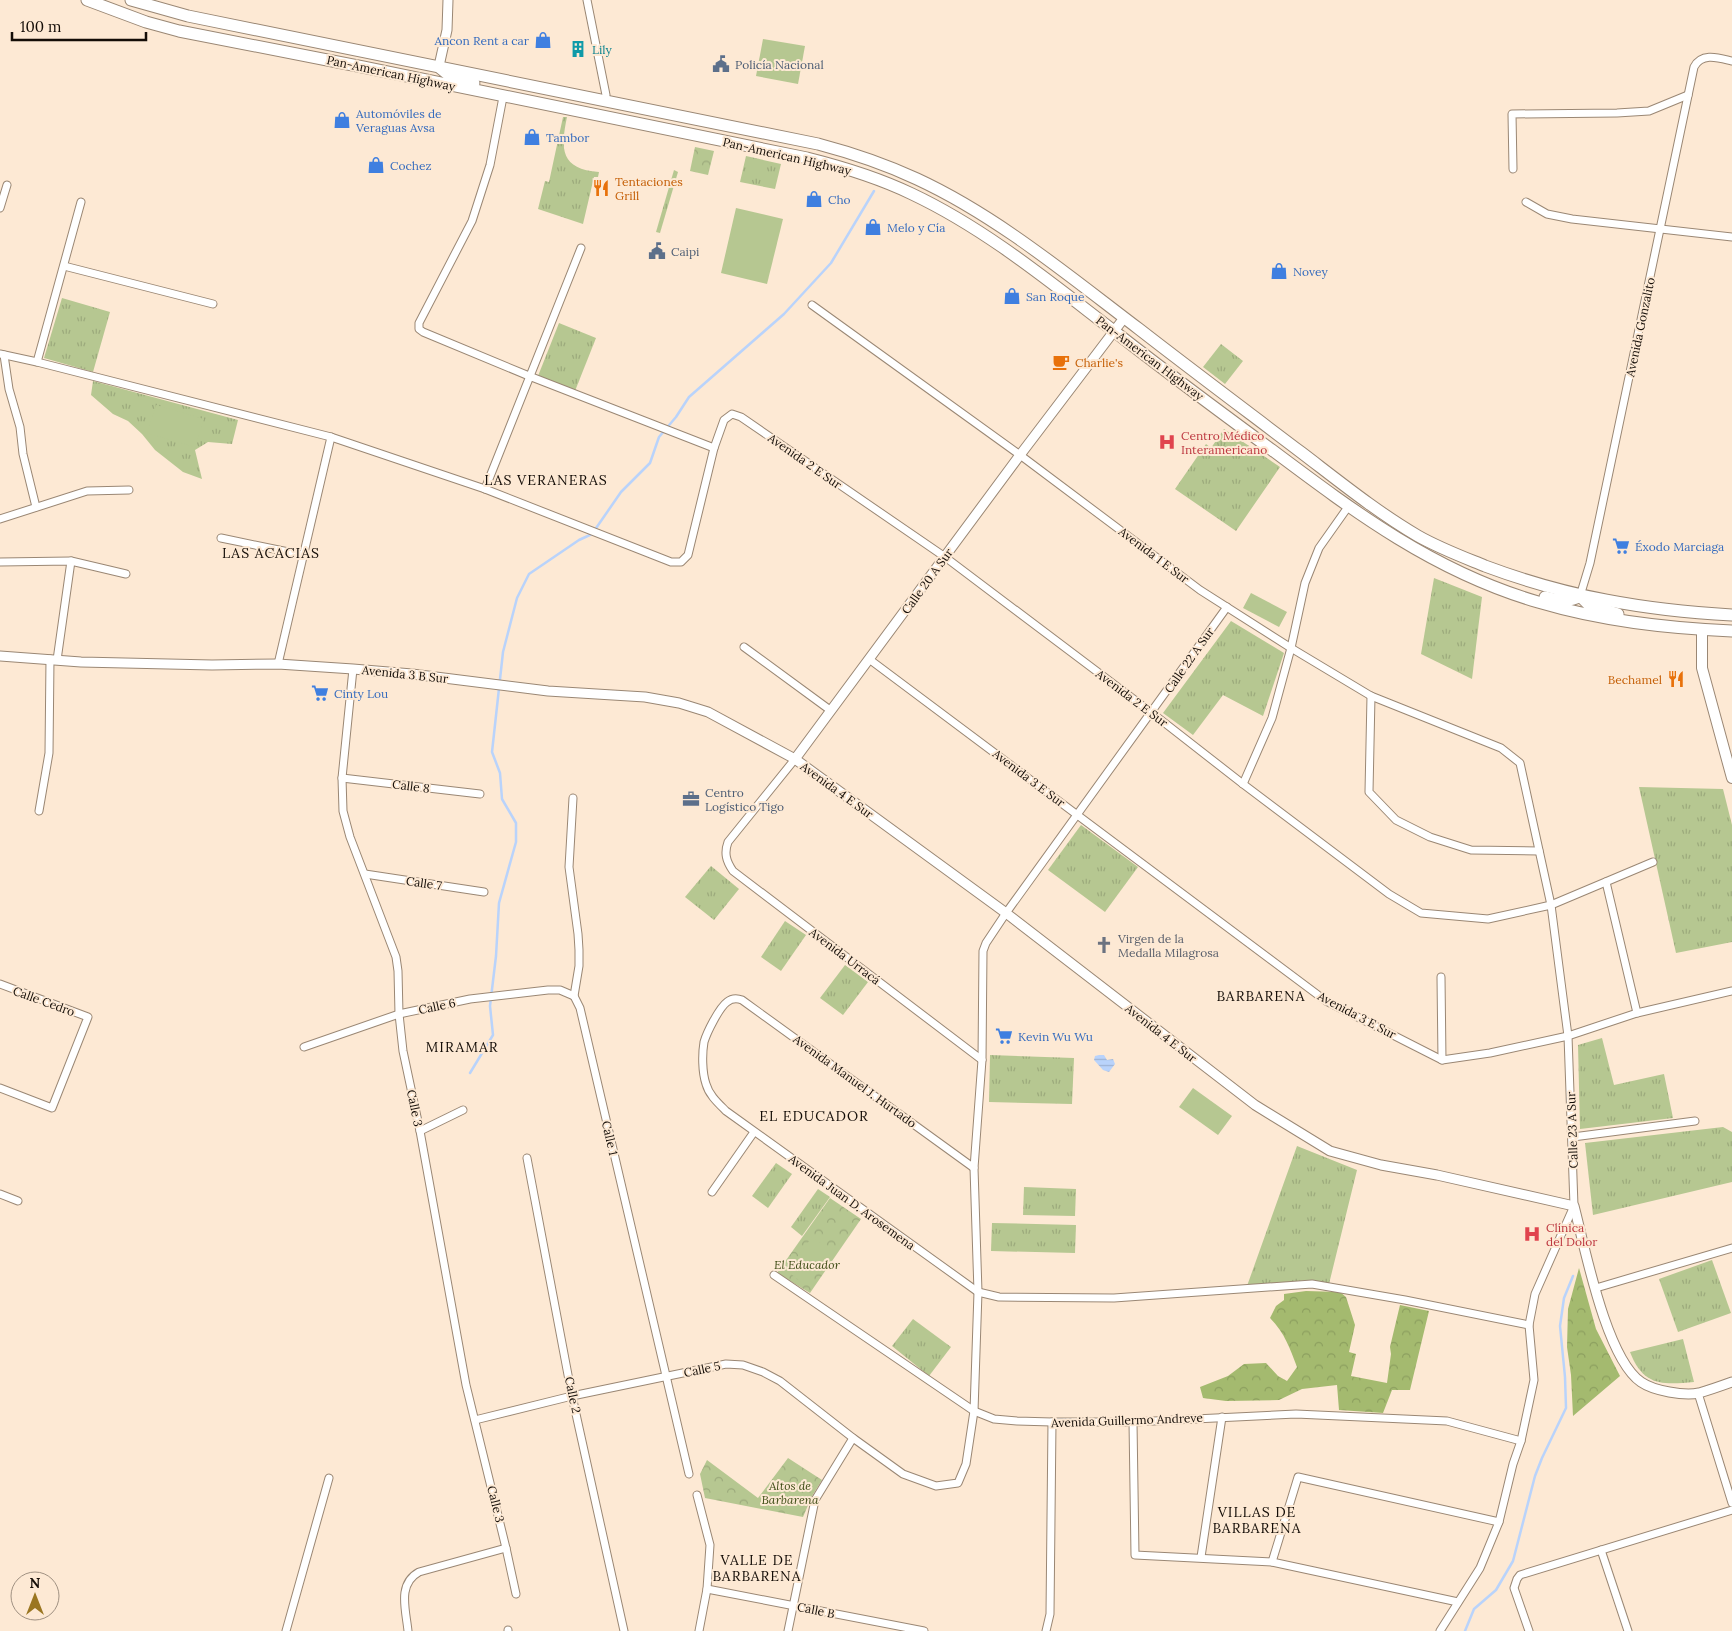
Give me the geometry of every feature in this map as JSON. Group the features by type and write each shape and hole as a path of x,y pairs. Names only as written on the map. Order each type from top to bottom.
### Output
{"highway":[{"name":"Pan-American Highway","path":"87,0 146,22 213,39 807,158 863,174 933,205 1021,260 1348,507 1420,552 1471,578 1536,602 1616,621 1656,626 1732,631"},
{"path":"102,0 127,8 136,8 143,4 148,12 154,16 213,39"},
{"name":"Pan-American Highway","path":"131,0 188,16 818,144 882,164 918,179 982,215 1056,265 1378,511 1420,537 1460,556 1514,577 1580,596 1643,608 1732,615"},
{"path":"335,62 372,64 424,72 439,66 451,77 502,90 532,102"},
{"path":"1497,588 1562,600 1571,600 1580,596 1592,607 1656,626"}],"main road":[{"path":"1702,629 1702,668 1728,750 1732,778"}],"street":[{"path":"439,66 447,30 448,0"},
{"path":"587,0 606,100"},
{"name":"Avenida Gonzalito","path":"1580,596 1590,563 1694,67 1701,59 1712,57 1732,61"},
{"path":"1513,169 1512,114 1648,111 1688,95"},
{"path":"36,508 23,454 20,428 2,355 37,362 331,437 485,489 671,562 681,562 688,555 714,448 529,376 419,329 419,323 472,221 490,165 503,97"},
{"path":"0,208 7,185"},
{"path":"37,362 81,202"},
{"path":"1526,202 1548,214 1572,219 1732,236"},
{"path":"485,489 581,248"},
{"path":"64,266 212,304"},
{"name":"Avenida 1 E Sur","path":"812,305 1020,455 1200,590 1291,648 1372,696 1501,748 1520,763"},
{"name":"Calle 20 A Sur","path":"728,842 795,759 1124,318"},
{"name":"Avenida 2 E Sur","path":"714,448 724,420 732,414 741,417 944,557 1389,894 1421,913 1488,919 1551,904 1653,862"},
{"path":"278,664 331,437"},
{"path":"0,519 88,491 129,490"},
{"path":"1243,784 1272,718 1291,648 1305,583 1319,548 1348,507"},
{"path":"221,538 303,555"},
{"path":"0,562 71,561 126,574"},
{"path":"39,811 49,753 53,659 71,561"},
{"name":"Calle 22 A Sur","path":"958,1483 966,1464 974,1412 978,1292 974,1168 982,1060 983,951 986,943 1006,913 1227,607"},
{"path":"744,647 830,710"},
{"name":"Avenida 3 B Sur","path":"0,656 81,662 203,665 278,664 412,674 548,691 645,697 679,703 708,712 795,759"},
{"name":"Avenida 3 E Sur","path":"869,659 1326,1001 1442,1060"},
{"name":"Calle 3","path":"353,669 342,778 344,811 350,837 396,957 403,1051 420,1131 465,1375 516,1594"},
{"path":"1372,696 1369,792 1396,820 1430,838 1472,850 1539,851"},
{"name":"Avenida 4 E Sur","path":"795,759 1006,913 1255,1105 1330,1151 1381,1165 1438,1175 1574,1206"},
{"name":"Calle 23 A Sur","path":"1440,1631 1480,1568 1499,1522 1521,1442 1534,1380 1529,1325 1535,1294 1574,1206 1568,1036 1551,904 1520,763"},
{"name":"Calle 8","path":"342,778 480,794"},
{"name":"Calle 1","path":"573,798 568,867 579,950 574,996 580,1008 688,1474"},
{"name":"Avenida Urracá","path":"728,842 726,857 733,871 982,1060"},
{"name":"Calle 7","path":"365,874 484,892"},
{"path":"1606,882 1637,1014"},
{"path":"1441,976 1442,1060 1490,1053 1568,1036 1637,1014 1732,991"},
{"name":"Calle Cedro","path":"0,984 88,1017 52,1108 0,1088"},
{"name":"Calle 6","path":"304,1047 399,1014 483,997 548,990 560,990 574,996"},
{"name":"Avenida Manuel J. Hurtado","path":"733,999 738,998 745,1002 974,1168"},
{"name":"Avenida Juan D. Arosemena","path":"733,999 725,1003 707,1032 704,1044 703,1069 706,1084 713,1099 726,1112 978,1292"},
{"path":"420,1131 463,1110"},
{"path":"1573,1137 1695,1121"},
{"path":"712,1192 754,1132"},
{"name":"Calle 2","path":"526,1158 572,1396 624,1631"},
{"path":"0,1194 18,1200"},
{"path":"1574,1206 1602,1310 1614,1344 1628,1371 1641,1382 1655,1389 1676,1393 1698,1393 1732,1382"},
{"path":"1596,1288 1732,1248"},
{"name":"Avenida Guillermo Andreve","path":"774,1275 974,1412 994,1418 1017,1421 1133,1422 1296,1414 1447,1421 1521,1442"},
{"path":"978,1292 999,1297 1114,1298 1312,1284 1405,1300 1529,1325"},
{"name":"Calle 5","path":"475,1420 572,1396 666,1378 726,1364 743,1365 763,1372 780,1381 903,1474 936,1486 958,1483"},
{"path":"1698,1393 1732,1503"},
{"path":"1201,1557 1222,1417"},
{"path":"1046,1631 1051,1604 1052,1422"},
{"path":"1133,1422 1135,1555 1272,1562 1458,1602"},
{"path":"788,1631 815,1500 853,1438"},
{"path":"1272,1562 1298,1477 1499,1522"},
{"path":"286,1631 329,1478"},
{"path":"697,1494 710,1545 707,1589 699,1631"},
{"path":"1529,1631 1514,1588 1517,1579 1524,1573 1732,1510"},
{"path":"408,1631 405,1595 406,1584 411,1576 419,1572 506,1548"},
{"path":"1601,1550 1628,1631"},
{"name":"Calle B","path":"707,1589 924,1631"}],"green space":[{"path":"763,39 805,46 798,84 756,76"},
{"path":"563,117 567,117 564,139 566,156 577,167 599,172 598,177 594,177 583,224 538,209 545,181 549,182"},
{"path":"695,147 714,151 708,175 690,171"},
{"path":"746,156 781,164 775,189 740,182"},
{"path":"674,170 678,172 660,233 656,232"},
{"path":"736,208 783,219 767,284 721,273"},
{"path":"62,298 110,312 93,372 44,358"},
{"path":"559,323 596,338 575,391 538,376"},
{"path":"1221,344 1243,361 1225,384 1203,367"},
{"path":"93,381 238,420 232,444 208,442 195,450 202,479 183,472 155,450 128,421 113,414 91,395"},
{"path":"156,405 204,419 195,447 147,433"},
{"path":"1224,429 1280,467 1236,531 1175,489 1206,444 1211,448"},
{"path":"1434,578 1482,597 1472,679 1421,654"},
{"path":"1251,593 1287,612 1279,627 1243,608"},
{"path":"1231,621 1284,653 1263,716 1223,695 1193,735 1163,713"},
{"path":"1639,787 1723,789 1732,825 1732,942 1676,953"},
{"path":"1081,825 1138,867 1105,912 1048,870"},
{"path":"711,866 739,889 714,920 685,897"},
{"path":"785,921 806,935 781,971 761,957"},
{"path":"845,965 868,982 843,1015 820,998"},
{"path":"1602,1038 1614,1085 1664,1074 1673,1118 1580,1129 1578,1045"},
{"path":"990,1055 1074,1058 1072,1104 989,1102"},
{"path":"1193,1088 1232,1116 1218,1135 1179,1107"},
{"path":"1723,1127 1732,1132 1732,1182 1593,1215 1585,1143"},
{"path":"1297,1146 1357,1170 1329,1284 1308,1280 1247,1286"},
{"path":"776,1163 792,1174 768,1208 752,1196"},
{"path":"1024,1187 1076,1189 1075,1216 1023,1215"},
{"path":"818,1189 830,1197 802,1236 791,1227"},
{"name":"El Educador","path":"830,1198 861,1219 810,1293 777,1273"},
{"path":"992,1223 1076,1225 1075,1253 991,1251"},
{"path":"812,1237 830,1250 805,1285 787,1271"},
{"path":"1712,1260 1731,1313 1678,1332 1659,1279"},
{"path":"1579,1268 1596,1329 1620,1376 1573,1416 1571,1375 1567,1347 1568,1309"},
{"path":"1306,1291 1340,1292 1346,1297 1355,1325 1349,1352 1356,1354 1351,1376 1387,1383 1391,1354 1390,1347 1400,1305 1429,1311 1410,1390 1392,1390 1383,1413 1339,1410 1337,1385 1302,1389 1279,1400 1226,1401 1203,1398 1200,1387 1228,1376 1244,1364 1266,1363 1278,1376 1287,1381 1297,1367 1283,1335 1270,1318 1276,1306 1284,1300 1284,1294"},
{"path":"913,1319 951,1347 929,1376 892,1346"},
{"path":"1683,1339 1694,1382 1663,1383 1655,1381 1641,1371 1630,1352"},
{"name":"Altos de Barbarena","path":"788,1458 822,1480 812,1496 803,1517 705,1498 700,1474 707,1460 758,1498"}],"water":[{"path":"1104,1055 1107,1060 1113,1059 1115,1064 1109,1072 1103,1070 1094,1060 1095,1056"}],"waterway":[{"path":"470,1073 493,1035 490,1006 496,956 499,903 516,842 516,823 502,799 500,773 492,752 503,652 517,598 529,574 579,540 592,534 621,492 650,463 659,437 676,417 689,397 784,314 831,263 874,191"},
{"path":"1465,1631 1474,1609 1496,1590 1513,1561 1535,1476 1566,1408 1560,1326 1564,1298 1573,1276"}],"place":[{"name":"Ancon Rent a car","path":"543,40"},
{"name":"Lily","path":"578,49"},
{"name":"Policía Nacional","path":"721,64"},
{"name":"Automóviles de Veraguas Avsa","path":"342,120"},
{"name":"Tambor","path":"532,137"},
{"name":"Cochez","path":"376,165"},
{"name":"Tentaciones Grill","path":"601,188"},
{"name":"Cho","path":"814,199"},
{"name":"Melo y Cía","path":"873,227"},
{"name":"Caipi","path":"657,251"},
{"name":"Novey","path":"1279,271"},
{"name":"San Roque","path":"1012,296"},
{"name":"Charlie's","path":"1061,362"},
{"name":"Centro Médico Interamericano","path":"1167,442"},
{"name":"Éxodo Marciaga","path":"1621,546"},
{"name":"Bechamel","path":"1676,679"},
{"name":"Cinty Lou","path":"320,693"},
{"name":"Centro Logístico Tigo","path":"691,799"},
{"name":"Virgen de la Medalla Milagrosa","path":"1104,945"},
{"name":"Kevin Wu Wu","path":"1004,1036"},
{"name":"Clínica del Dolor","path":"1532,1234"}],"district":[{"name":"LAS VERANERAS","path":"546,480"},
{"name":"LAS ACACIAS","path":"271,553"},
{"name":"BARBARENA","path":"1261,996"},
{"name":"MIRAMAR","path":"462,1047"},
{"name":"EL EDUCADOR","path":"814,1116"},
{"name":"VILLAS DE BARBARENA","path":"1257,1520"},
{"name":"VALLE DE BARBARENA","path":"757,1568"}]}
